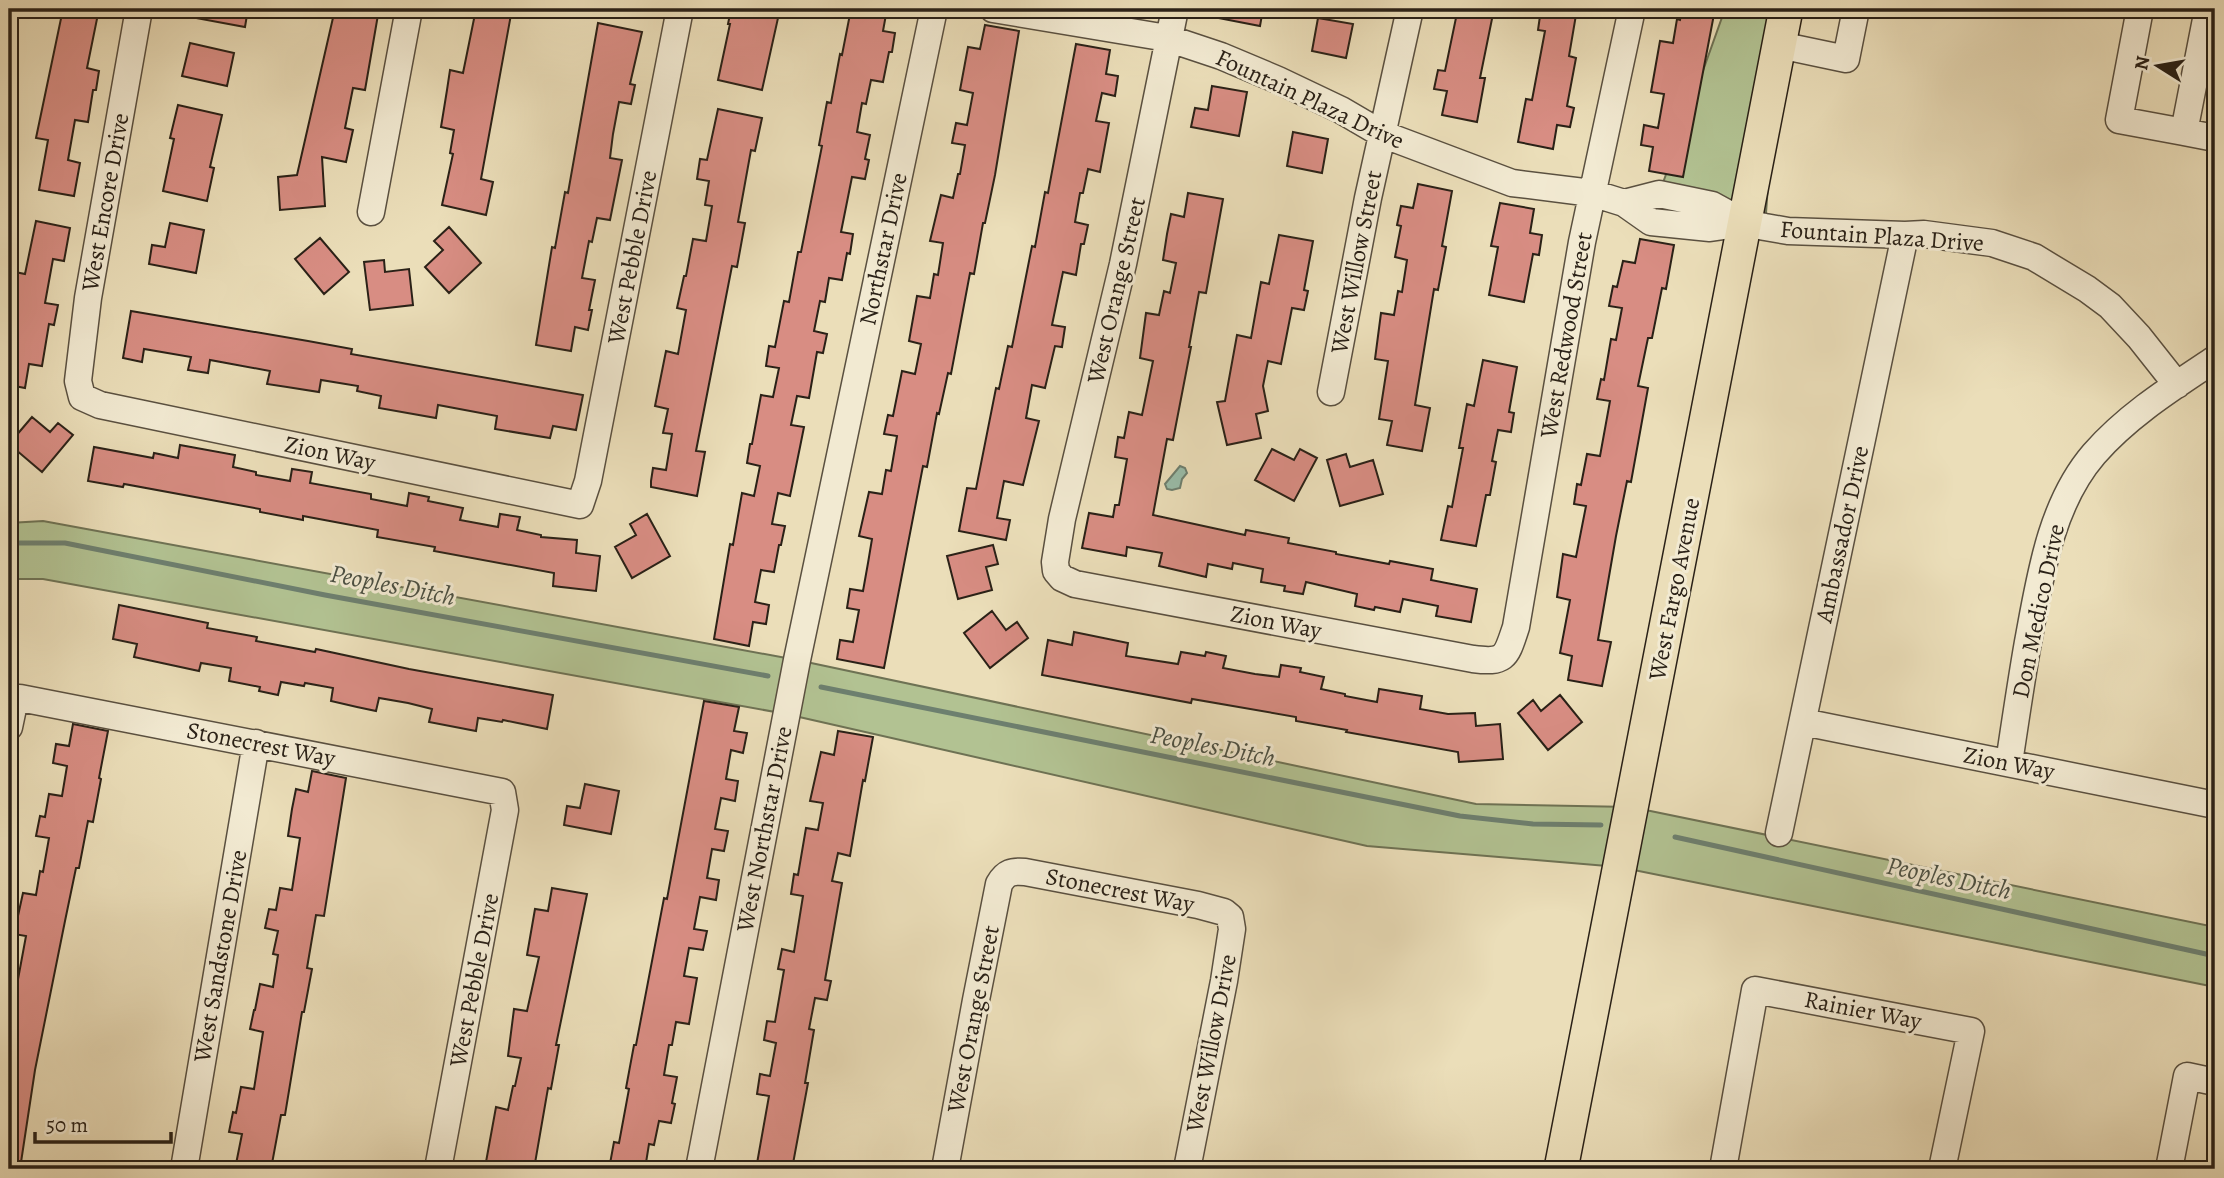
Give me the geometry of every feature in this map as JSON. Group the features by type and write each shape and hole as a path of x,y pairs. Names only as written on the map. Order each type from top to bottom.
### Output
{"main road":[{"name":"West Fargo Avenue","path":"1561,1169 1786,9"}],"street":[{"name":"West Encore Drive","path":"82,397 78,381 88,298 139,9"},
{"path":"371,212 409,9"},
{"name":"West Pebble Drive","path":"580,505 588,481 680,9"},
{"name":"Northstar Drive","path":"832,489 934,9"},
{"name":"Fountain Plaza Drive","path":"993,9 1169,39 1221,55 1278,79 1382,134 1512,183 1592,193 1624,203 1659,194 1712,205 1745,223 1788,231 1924,234 1992,243 2034,257 2110,306 2177,384"},
{"name":"West Orange Street","path":"1056,571 1062,519 1123,264 1175,9"},
{"name":"West Willow Street","path":"1331,392 1382,134 1410,9"},
{"name":"West Redwood Street","path":"1499,660 1510,645 1516,626 1592,193 1632,9"},
{"path":"1779,45 1846,59 1856,9"},
{"path":"2140,9 2119,120 2215,138"},
{"path":"2184,132 2208,9"},
{"name":"Ambassador Drive","path":"1779,833 1905,235"},
{"name":"Don Medico Drive","path":"2009,763 2040,583 2052,536 2069,493 2094,455 2125,424 2215,359"},
{"name":"Zion Way","path":"82,397 100,405 580,505"},
{"name":"West Northstar Drive","path":"699,1169 832,489"},
{"name":"Zion Way","path":"1056,571 1062,578 1075,584 1473,659 1499,660"},
{"name":"Stonecrest Way","path":"9,727 13,708 20,698 502,792"},
{"name":"Zion Way","path":"1802,722 2215,805"},
{"name":"West Sandstone Drive","path":"184,1169 256,743"},
{"name":"West Pebble Drive","path":"438,1169 505,810 502,792"},
{"name":"Stonecrest Way","path":"1009,873 1025,872 1198,905 1224,912 1230,917"},
{"name":"West Orange Street","path":"945,1169 999,884 1009,873"},
{"name":"West Willow Drive","path":"1187,1169 1224,981 1232,929 1230,917"},
{"name":"Rainier Way","path":"1724,1169 1755,990 1971,1031 1942,1169"},
{"path":"2169,1169 2187,1076 2215,1082"}],"shaded area":[{"path":"1725,9 1794,9 1774,102 1765,227 1651,222 1659,194"},
{"path":"1180,466 1185,468 1187,473 1180,488 1167,489 1165,484"},
{"path":"43,521 797,660 1476,804 1631,807 2215,927 2215,987 1619,867 1367,846 786,714 43,579 9,579 9,523"}],"building":[{"path":"63,9 99,9 87,68 99,71 96,90 93,90 88,122 75,120 68,160 80,163 74,196 39,190 48,140 36,138"},
{"path":"185,9 248,9 245,27 185,16"},
{"path":"335,9 379,9 365,90 353,88 345,128 353,130 346,162 322,157 325,206 280,210 278,177 297,175"},
{"path":"476,9 512,9 481,179 493,182 486,215 442,205 453,154 450,153 454,130 441,127 450,70 463,73"},
{"path":"731,9 780,9 762,90 718,80"},
{"path":"851,9 887,9 883,31 895,33 892,52 889,52 883,82 871,80 866,104 862,103 857,132 870,135 865,159 869,160 865,179 852,177 841,232 853,234 850,254 847,253 842,280 829,278 825,302 820,301 814,331 827,334 823,353 817,352 809,398 797,396 791,425 804,427 790,496 778,493 772,524 785,526 774,572 761,570 755,602 769,605 766,624 753,622 749,646 714,639 730,544 733,545 742,493 754,496 760,466 747,463 750,444 761,395 773,397 779,368 766,366 769,346 775,347 784,301 789,302 822,146 819,145 827,102 831,103"},
{"path":"1209,9 1263,9 1260,26 1208,16"},
{"path":"1462,9 1494,9 1480,78 1485,78 1477,122 1442,115 1447,91 1434,89 1438,70 1445,71 1457,13 1461,14"},
{"path":"1541,9 1577,9 1569,56 1576,58 1567,106 1574,108 1570,127 1557,125 1553,149 1518,142 1526,99 1532,100 1545,31 1538,30"},
{"path":"1682,9 1715,9 1683,177 1649,171 1653,147 1641,145 1644,125 1658,128 1664,94 1651,92 1660,41 1673,43 1677,19 1680,20"},
{"path":"1318,18 1353,24 1346,58 1312,51"},
{"path":"598,23 642,32 630,84 635,85 631,104 619,102 613,134 610,158 622,160 610,220 597,218 592,242 589,241 582,278 595,280 588,330 575,327 571,351 536,345 552,247 555,248 565,192 568,193"},
{"path":"985,25 1019,31 985,223 974,274 970,273 951,374 948,373 939,414 937,413 927,467 923,466 884,668 837,659 840,640 853,642 859,610 847,608 850,589 863,591 872,539 859,536 869,492 882,494 886,470 891,471 897,436 884,434 888,415 893,416 902,371 915,374 921,344 909,341 917,296 930,298 934,274 938,275 943,243 930,241 941,195 953,198 960,174 965,145 952,143 956,123 967,125 973,93 960,90 968,47 980,49"},
{"path":"190,43 234,53 227,86 182,76"},
{"path":"1076,44 1110,50 1106,74 1118,76 1115,96 1102,93 1096,121 1109,123 1100,172 1088,169 1083,193 1080,193 1075,222 1088,225 1084,244 1081,244 1076,275 1063,272 1052,325 1065,327 1062,347 1055,346 1045,388 1032,385 1026,418 1039,421 1023,485 1004,481 997,518 1010,520 1006,540 959,531 967,488 976,489 996,388 999,389 1008,346 1012,347 1032,246 1035,247 1045,192 1048,193"},
{"path":"1212,86 1247,92 1239,136 1191,127 1195,108 1208,110"},
{"path":"178,105 222,115 210,167 214,168 207,201 163,191 174,139 170,138"},
{"path":"718,109 762,118 755,151 751,150 738,222 745,223 737,267 732,266 696,451 705,452 697,496 651,487 653,468 666,470 672,434 663,433 668,409 655,406 666,351 678,354 686,310 677,308 693,239 706,241 712,206 705,205 709,181 697,179 700,159 707,160"},
{"path":"1293,132 1328,139 1322,173 1287,166"},
{"path":"1418,184 1452,191 1442,246 1446,247 1438,290 1434,289 1415,405 1430,408 1422,451 1387,445 1392,421 1379,419 1388,361 1375,359 1381,313 1394,315 1398,291 1402,292 1407,260 1395,257 1401,226 1397,225 1401,206 1413,208"},
{"path":"1188,193 1223,199 1206,293 1199,292 1173,440 1167,439 1153,515 1245,535 1246,530 1289,538 1288,543 1336,554 1433,569 1431,580 1477,589 1471,622 1436,616 1438,606 1403,599 1400,612 1355,606 1357,594 1306,582 1303,594 1284,591 1285,586 1261,582 1263,569 1233,563 1232,569 1208,564 1206,577 1159,566 1162,553 1127,547 1126,556 1082,548 1089,513 1113,517 1115,505 1119,505 1127,459 1115,457 1118,437 1124,438 1129,412 1142,415 1153,361 1140,358 1146,313 1159,315 1164,291 1170,293 1176,263 1163,260 1167,234 1171,214 1184,217"},
{"path":"1500,203 1534,209 1530,233 1542,235 1539,255 1533,254 1524,302 1489,295 1498,247 1491,246"},
{"path":"36,221 70,228 64,261 53,259 45,303 58,305 54,325 49,324 42,366 29,364 25,388 9,385 9,306 15,272 25,274"},
{"path":"170,223 204,230 196,273 149,264 152,245 165,247"},
{"path":"449,227 481,263 449,293 425,267 443,250 434,241"},
{"path":"1279,235 1313,241 1304,290 1308,291 1304,310 1292,308 1281,364 1268,361 1263,386 1268,411 1256,414 1261,438 1227,445 1217,402 1225,401 1237,335 1251,338 1261,282 1269,284"},
{"path":"320,238 349,272 324,294 295,259"},
{"path":"1640,239 1674,245 1666,289 1662,288 1652,338 1648,338 1638,386 1648,388 1631,482 1627,481 1616,536 1598,640 1611,642 1602,686 1568,680 1572,656 1560,653 1570,600 1557,597 1563,554 1576,557 1586,506 1574,504 1577,484 1581,485 1587,454 1600,456 1610,401 1597,399 1601,379 1604,380 1611,339 1616,340 1622,308 1609,306 1613,286 1617,287 1623,261 1635,263"},
{"path":"384,260 385,272 409,269 413,305 370,310 364,262"},
{"path":"131,311 352,349 351,354 583,395 576,430 553,426 550,438 495,429 497,416 438,405 436,418 379,408 381,396 357,391 358,386 321,380 319,392 267,384 270,371 210,360 208,373 188,370 191,357 144,349 142,362 123,358"},
{"path":"1483,360 1517,367 1509,412 1514,413 1511,432 1498,430 1492,461 1496,462 1490,495 1486,495 1476,546 1441,540 1448,506 1452,507 1463,448 1459,448 1467,404 1474,406"},
{"path":"32,417 50,432 58,423 73,435 42,472 9,444"},
{"path":"180,445 235,455 233,467 256,472 256,475 290,481 292,469 312,472 310,483 371,494 371,499 407,506 409,493 429,497 428,501 463,508 460,520 498,527 500,514 520,517 517,530 541,537 577,540 576,553 600,556 596,591 553,586 554,573 434,551 435,547 377,537 378,530 303,516 303,520 260,512 260,509 124,484 123,487 88,481 94,447 153,458 154,453 178,458"},
{"path":"1272,449 1294,460 1300,449 1317,458 1294,501 1255,480"},
{"path":"1346,454 1350,467 1373,460 1383,494 1340,506 1327,460"},
{"path":"647,514 670,556 632,578 615,547 636,535 630,524"},
{"path":"993,545 998,564 986,567 992,590 958,599 947,556"},
{"path":"119,605 208,623 207,628 257,637 256,641 315,652 316,649 553,695 547,729 478,718 476,731 429,722 432,709 408,703 379,698 376,711 331,701 333,688 305,683 304,686 281,682 278,695 259,691 260,687 229,681 231,668 201,663 199,671 134,657 137,644 113,639"},
{"path":"992,611 1006,630 1017,622 1028,638 990,668 964,633"},
{"path":"1074,632 1128,643 1126,656 1178,664 1181,652 1205,656 1206,652 1226,656 1223,668 1255,674 1279,677 1281,665 1301,668 1300,672 1324,677 1321,689 1345,696 1377,702 1379,689 1422,696 1420,709 1448,714 1475,713 1476,726 1500,724 1503,759 1459,762 1458,752 1346,732 1347,730 1296,721 1296,717 1192,699 1191,703 1042,675 1048,640 1072,645"},
{"path":"1560,695 1582,722 1548,750 1518,713 1533,700 1541,711"},
{"path":"704,701 739,707 734,731 747,733 743,753 731,750 726,779 738,781 735,801 721,798 715,829 728,831 724,851 712,849 707,878 719,880 716,900 700,897 694,929 707,931 703,950 689,948 684,976 697,978 689,1024 676,1022 672,1045 669,1045 664,1075 677,1077 672,1103 675,1104 671,1123 659,1121 654,1145 649,1144 645,1169 609,1169 614,1142 619,1143 634,1045 664,898 667,899"},
{"path":"73,724 108,731 93,822 88,821 79,868 76,868 35,1070 20,1169 9,1169 9,989 16,990 26,936 14,934 23,893 36,895 40,871 43,872 49,838 36,836 40,816 45,817 49,794 62,796 67,766 53,763 56,744 69,746"},
{"path":"838,731 873,737 850,856 838,853 832,881 842,883 825,980 831,981 827,1000 815,998 809,1029 814,1030 805,1083 808,1083 792,1169 756,1169 769,1096 757,1094 760,1074 770,1076 776,1043 764,1040 767,1021 775,1022 784,970 778,969 782,949 794,952 803,896 791,894 794,874 798,875 806,828 818,830 823,803 810,801 821,752 834,755"},
{"path":"312,771 346,778 324,916 316,915 307,968 312,969 285,1115 281,1115 271,1169 235,1169 242,1134 229,1132 233,1112 236,1113 241,1087 254,1089 263,1032 250,1029 260,984 273,987 278,955 273,954 278,931 265,928 269,909 276,910 280,888 292,890 300,838 288,836 292,809 296,789 308,792"},
{"path":"585,784 619,791 611,834 564,825 567,806 580,808"},
{"path":"552,888 587,894 556,1045 559,1045 551,1089 548,1088 534,1169 498,1169 499,1164 486,1162 496,1107 508,1110 521,1058 508,1056 514,1009 527,1011 539,957 527,955 535,909 548,911"}],"waterway":[{"name":"Peoples Ditch","path":"9,543 65,543 325,595 768,676"},
{"name":"Peoples Ditch","path":"821,687 1460,816 1533,824 1601,825"},
{"name":"Peoples Ditch","path":"1675,837 2215,956"}]}
